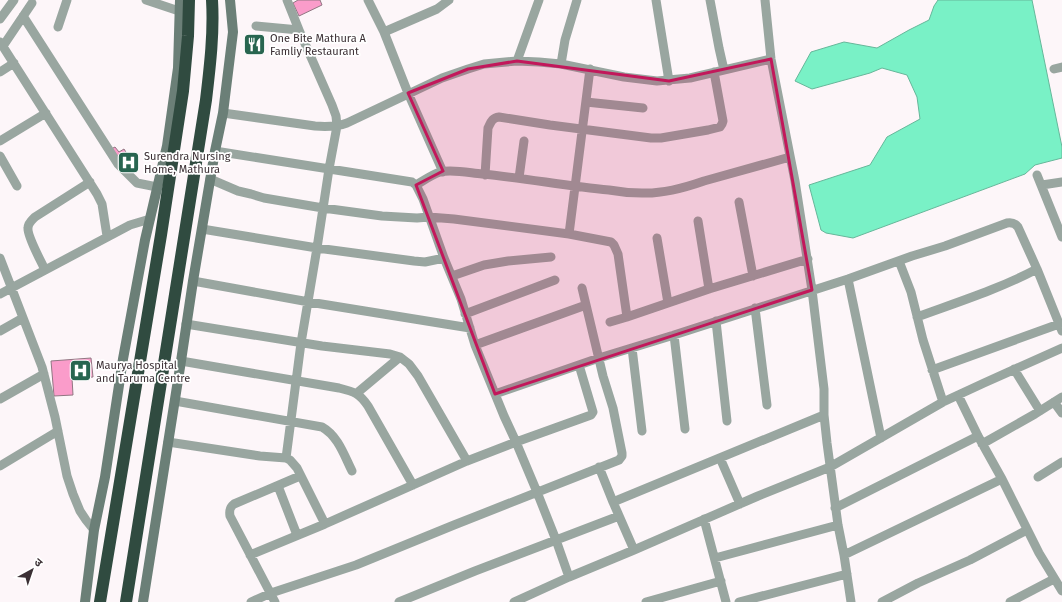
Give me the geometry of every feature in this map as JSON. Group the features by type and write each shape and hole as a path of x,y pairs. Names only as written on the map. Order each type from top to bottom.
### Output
{"highway":[{"path":"100,602 183,91 188,36 189,0"},
{"path":"126,602 206,100 211,56 213,13 212,0"}],"street":[{"path":"0,19 14,0"},
{"path":"58,27 67,0"},
{"path":"146,0 179,11"},
{"path":"85,602 94,530 105,477 123,359 145,240 167,146 178,68 180,0"},
{"path":"143,602 193,281 223,113 233,32 230,0"},
{"path":"286,458 296,381 337,126 336,116 332,105 287,0"},
{"path":"368,0 384,32 408,93 443,172"},
{"path":"384,32 437,9 449,0"},
{"path":"517,60 539,0"},
{"path":"561,64 565,40 576,0"},
{"path":"656,0 669,80"},
{"path":"710,0 724,70"},
{"path":"765,0 771,59 805,236 824,389 824,415 835,508 851,602"},
{"path":"32,3 1,44 90,182 102,204 107,236"},
{"path":"23,16 118,164 137,183 157,187"},
{"path":"256,26 299,30"},
{"path":"223,113 327,127 347,123 442,78 468,68 484,64 517,60 561,64 657,81 690,78 771,59"},
{"path":"0,72 14,63"},
{"path":"569,234 590,69"},
{"path":"485,175 488,128 494,118 505,117 629,136 656,138 720,127 723,121 714,72"},
{"path":"586,102 644,108"},
{"path":"0,141 46,113"},
{"path":"518,178 524,140"},
{"path":"215,151 412,182 416,185 423,199 444,258 461,299 475,345 537,492 569,577"},
{"path":"0,156 17,186"},
{"path":"416,185 433,175 453,171 518,178 575,187 631,193 654,193 666,192 790,157"},
{"path":"1038,175 1062,236"},
{"path":"210,179 238,191 264,198 323,208 382,216 454,218 569,234 611,242 618,254 627,317"},
{"path":"45,270 30,236 28,229 29,223 35,217 90,182"},
{"path":"1042,185 1062,182"},
{"path":"739,202 753,276"},
{"path":"0,294 107,236 138,221 150,218"},
{"path":"698,221 709,289"},
{"path":"495,394 579,364 848,279 945,246 1002,224 1011,222 1016,224 1037,269 1060,328 932,370"},
{"path":"202,229 317,248 414,261 425,262 444,258"},
{"path":"657,238 668,303"},
{"path":"452,276 491,264 551,257"},
{"path":"0,258 44,374 72,494 80,511 94,530"},
{"path":"610,322 709,289 808,259"},
{"path":"899,261 911,292 923,340 943,402"},
{"path":"917,316 988,292 1037,269"},
{"path":"848,279 881,438"},
{"path":"465,314 555,280"},
{"path":"193,281 309,302 470,328"},
{"path":"251,602 273,598 619,460 622,453 616,420 582,288"},
{"path":"475,345 586,304"},
{"path":"755,308 767,405"},
{"path":"0,331 23,318"},
{"path":"716,321 727,421"},
{"path":"186,324 379,352 400,357 409,364 418,376 467,461"},
{"path":"674,335 685,429"},
{"path":"632,348 642,431"},
{"path":"514,602 704,519 830,467 943,402 1062,348"},
{"path":"357,393 400,357"},
{"path":"181,361 339,388 357,393 363,398 368,406 412,485"},
{"path":"250,554 325,524 467,461 591,416 593,412 579,364"},
{"path":"1014,369 1040,411"},
{"path":"0,399 44,374"},
{"path":"958,395 1027,530 1062,591"},
{"path":"835,508 1040,411 1062,397"},
{"path":"175,401 322,427 328,430 336,439 352,472"},
{"path":"1054,402 1062,413"},
{"path":"613,502 824,415"},
{"path":"0,466 58,431"},
{"path":"168,442 244,454 286,458 293,464 325,524"},
{"path":"720,458 740,504"},
{"path":"1038,477 1062,462"},
{"path":"599,467 634,550"},
{"path":"273,598 229,512 234,504 300,476"},
{"path":"844,555 1002,479"},
{"path":"278,486 297,535"},
{"path":"399,602 475,571 619,516"},
{"path":"704,519 726,602"},
{"path":"715,558 838,525"},
{"path":"882,602 918,583 970,560 1027,530"},
{"path":"739,602 847,574"},
{"path":"1010,602 1054,578"},
{"path":"646,602 721,581"}],"highlighted area":[{"path":"771,59 812,290 495,394 416,185 443,171 408,93 468,69 517,61 669,81"}],"shaded area":[{"path":"938,0 1032,0 1062,147 1062,158 1035,165 1025,174 853,238 826,233 821,230 809,185 870,165 887,137 920,119 917,97 907,75 882,68 870,73 812,89 795,81 811,52 844,42 877,48 929,20"}],"building":[{"path":"298,0 320,0 322,5 299,16 293,3"},
{"path":"115,147 119,152 124,149 134,165 125,171 111,149"},
{"path":"91,358 93,377 72,378 73,395 54,396 51,361"}],"place":[{"name":"One Bite Mathura A Famliy Restaurant","path":"255,44"},
{"name":"Surendra Nursing Home, Mathura","path":"129,162"},
{"name":"Maurya Hospital and Taruma Centre","path":"80,371"}]}
